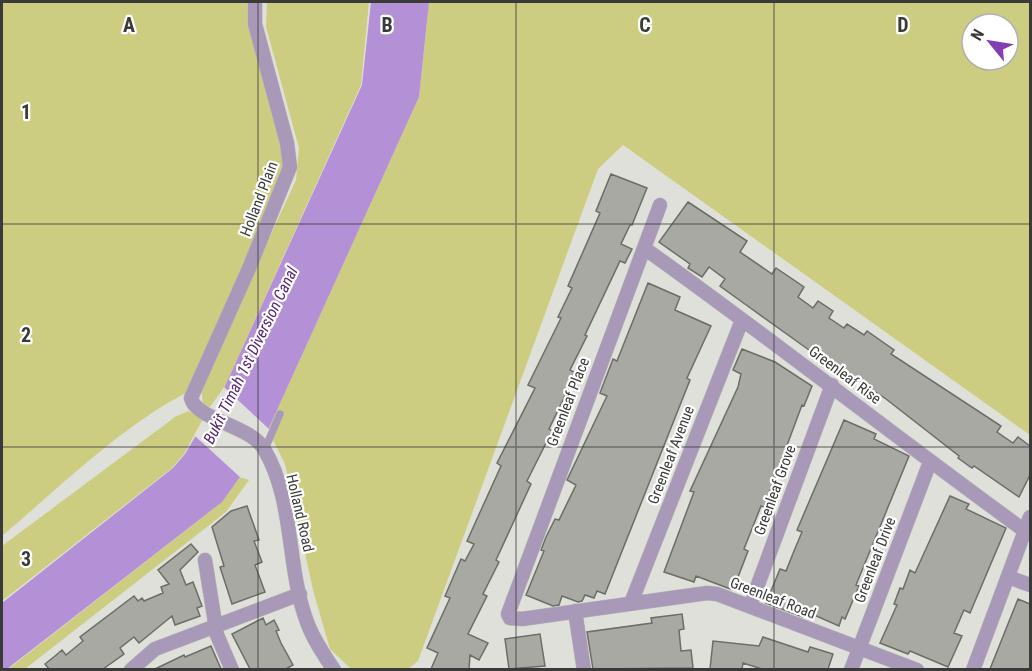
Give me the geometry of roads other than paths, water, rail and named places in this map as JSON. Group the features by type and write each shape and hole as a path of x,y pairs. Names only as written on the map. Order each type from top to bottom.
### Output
{"street":[{"name":"Holland Plain","path":"255,2 255,24 287,143 290,167 250,266 191,398 193,405 250,434 263,447"},
{"name":"Greenleaf Place","path":"507,610 660,205"},
{"name":"Greenleaf Rise","path":"644,248 832,385 930,462 1025,531"},
{"name":"Greenleaf Avenue","path":"631,603 742,320"},
{"name":"Greenleaf Grove","path":"750,606 832,385"},
{"name":"Holland Road","path":"263,447 286,507 300,594 307,622 334,669"},
{"name":"Greenleaf Drive","path":"851,669 930,462"},
{"path":"973,669 1030,517"},
{"path":"205,560 215,626 232,669"},
{"path":"1008,577 1030,585"},
{"name":"Greenleaf Road","path":"507,610 510,618 515,619 707,593 750,606 858,649 917,669"},
{"path":"130,669 155,649 300,594"},
{"path":"575,611 584,669"}],"lane":[{"path":"263,447 280,414"}],"water":[{"name":"Bukit Timah 1st Diversion Canal","path":"371,2 429,2 419,97 268,430 222,502 7,669 2,670 2,603 173,468 185,454 225,386 362,85"}]}
